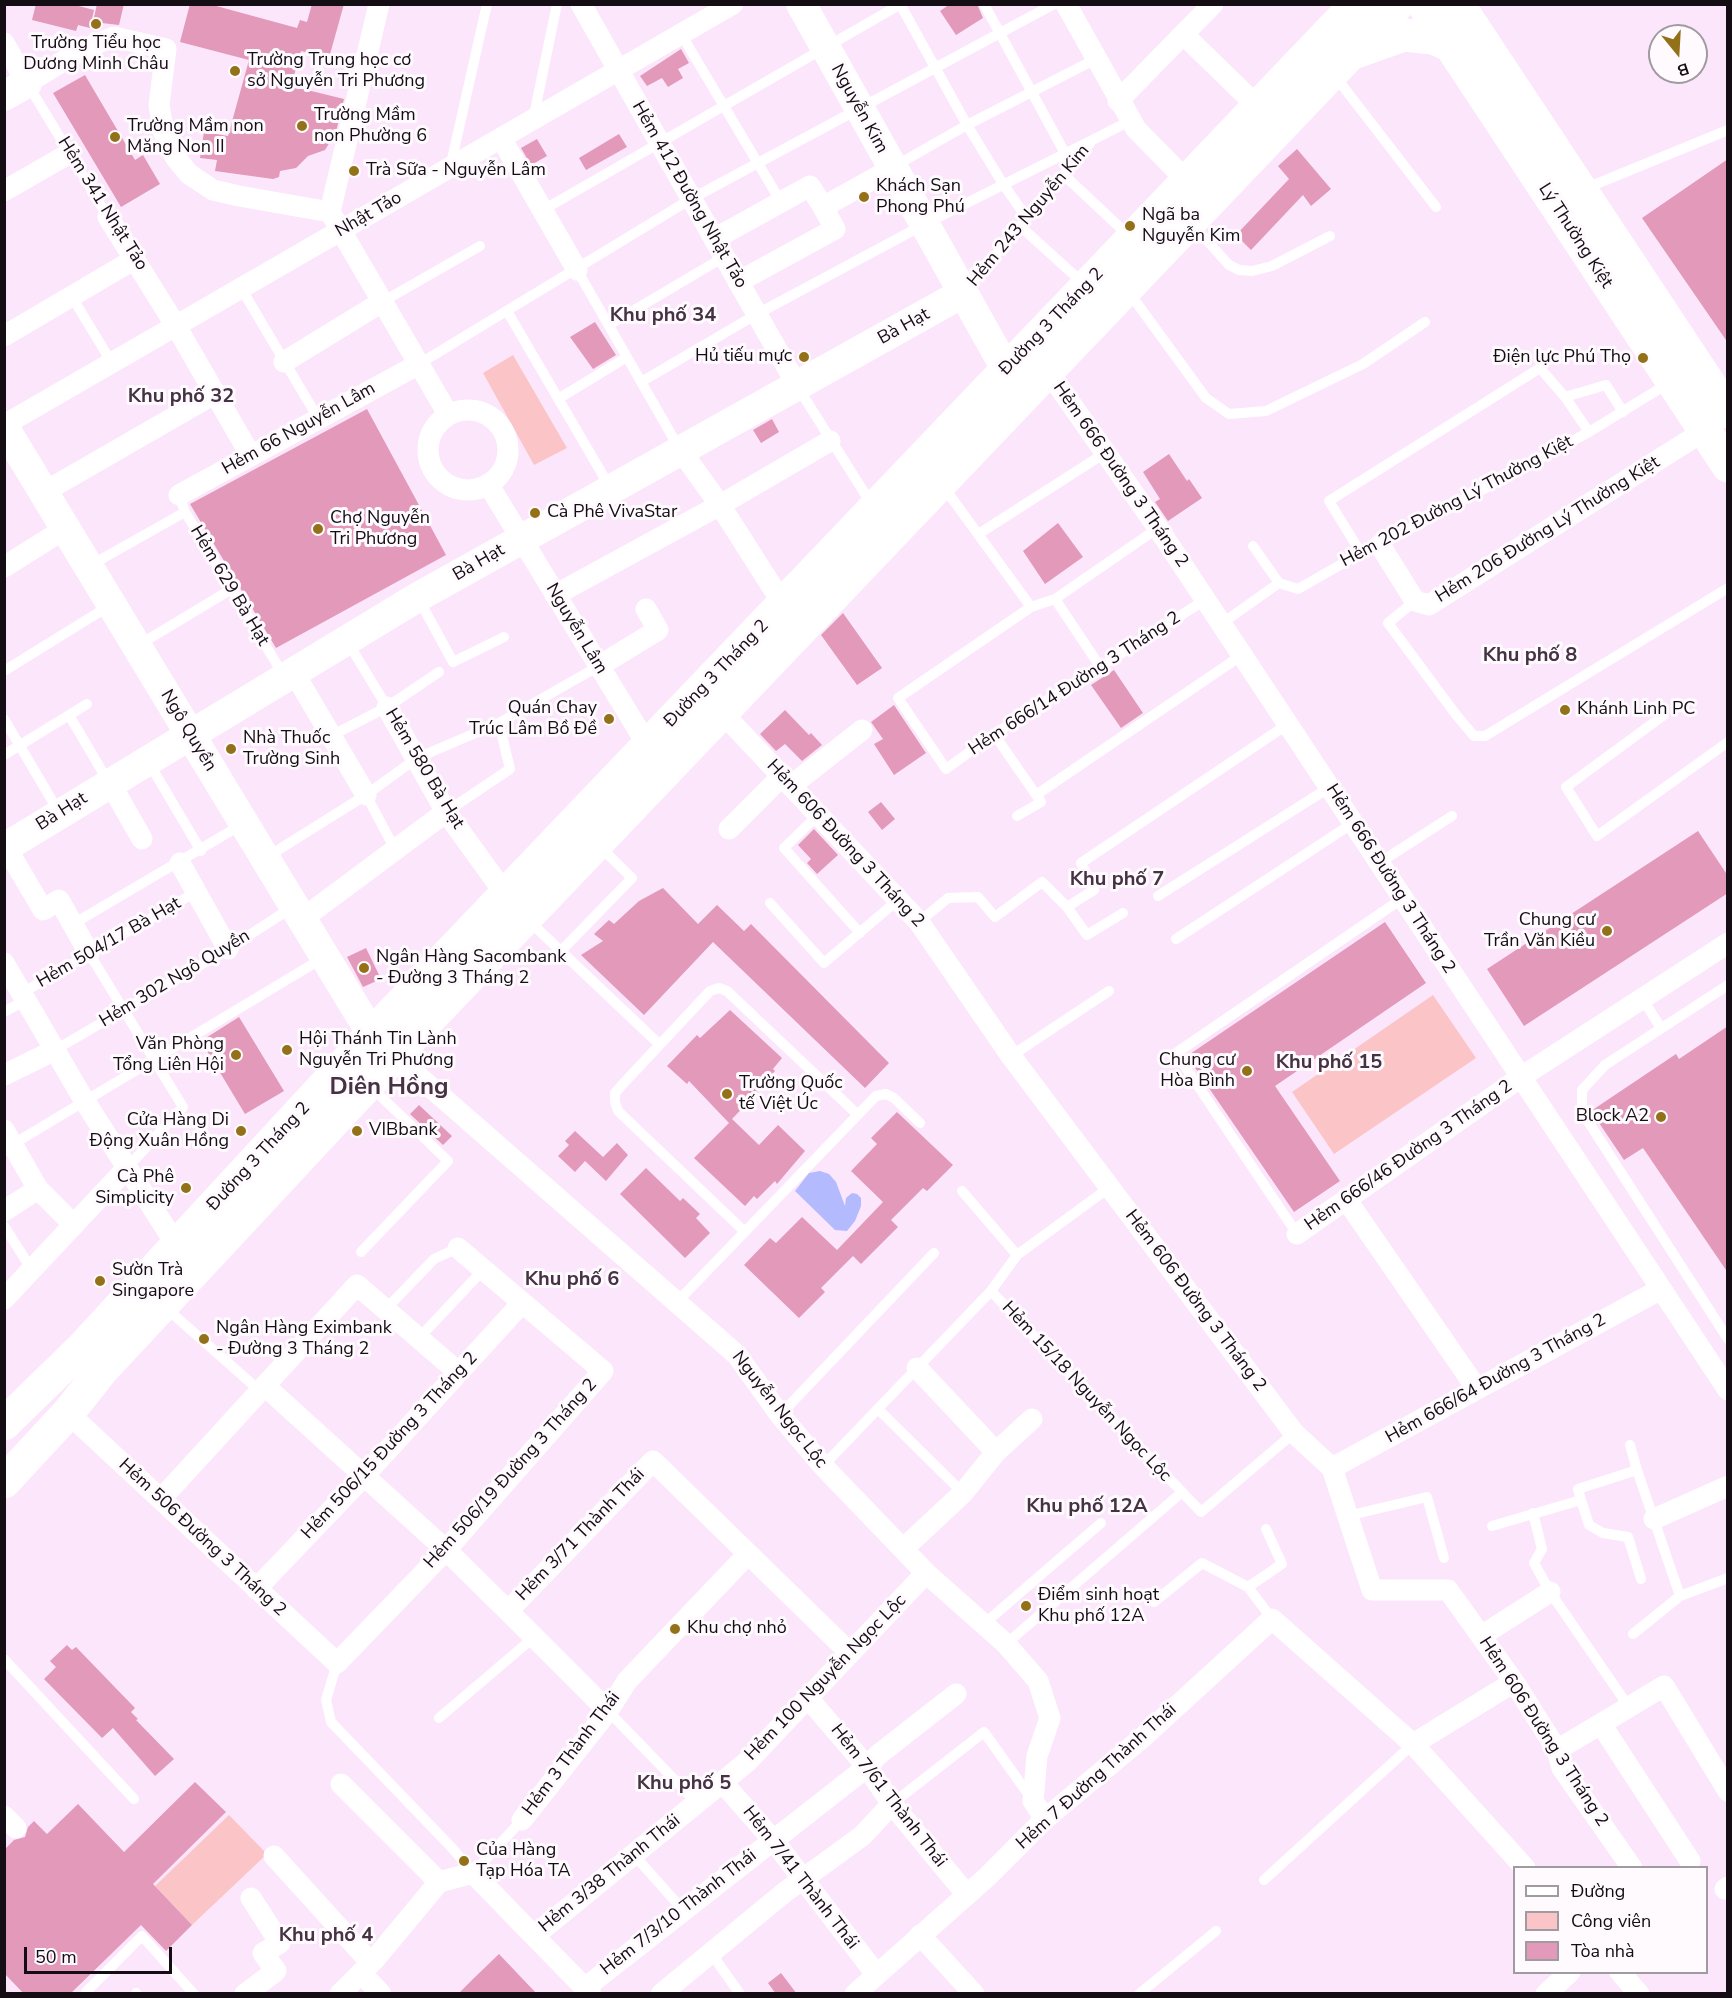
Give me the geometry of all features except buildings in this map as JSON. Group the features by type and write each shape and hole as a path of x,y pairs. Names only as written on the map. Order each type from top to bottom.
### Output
{"main road":[{"name":"Đường 3 Tháng 2","path":"711,701 783,604 1006,369 1110,279 1181,204 1258,107 1356,4"},
{"path":"1341,64 1398,4"},
{"name":"Lý Thường Kiệt","path":"1422,4 1672,382 1716,422"},
{"name":"Lý Thường Kiệt","path":"1458,4 1581,191 1716,422 1728,466"},
{"path":"1341,64 1404,35 1433,38 1449,45"},
{"name":"Đường 3 Tháng 2","path":"4,1506 74,1418 92,1358 177,1246 383,1045 711,701 941,483 1048,371 1110,279 1132,239 1181,204 1290,117 1341,64"},
{"name":"Đường 3 Tháng 2","path":"516,906 596,844 656,759"},
{"name":"Đường 3 Tháng 2","path":"14,1433 63,1381 162,1305 369,1084 383,1045"},
{"name":"Đường 3 Tháng 2","path":"4,1482 74,1418"}],"street":[{"path":"380,4 330,212 448,414"},
{"name":"Hẻm 412 Đường Nhật Tảo","path":"581,4 797,386"},
{"name":"Nhật Tảo","path":"4,426 733,4"},
{"name":"Nguyễn Kim","path":"801,4 1006,369"},
{"path":"1066,4 1118,101 1181,204"},
{"path":"1118,101 1185,36 1213,4"},
{"path":"1185,36 1258,107"},
{"path":"4,43 16,90 85,48 114,37 166,49 159,105 175,158 189,174 213,190 330,212"},
{"path":"501,138 577,270"},
{"path":"4,191 70,153"},
{"path":"823,207 892,168"},
{"path":"719,248 781,202 810,186 823,207 835,229 738,282"},
{"name":"Hẻm 341 Nhật Tảo","path":"108,217 216,393 250,456"},
{"path":"4,336 135,259"},
{"name":"Bà Hạt","path":"5,847 418,597 963,293"},
{"path":"284,362 382,302"},
{"name":"Hẻm 66 Nguyễn Lâm","path":"182,503 250,456 419,364"},
{"path":"1006,369 1048,371"},
{"name":"Hẻm 666 Đường 3 Tháng 2","path":"1048,371 1158,528 1728,1390"},
{"path":"44,492 216,393"},
{"path":"460,410 485,413 496,420 503,430 508,454 498,477 488,484 464,490 440,480 433,470 428,458 431,433 448,414 460,410"},
{"name":"Hẻm 206 Đường Lý Thường Kiệt","path":"1380,545 1416,601 1429,605 1716,422"},
{"name":"Ngô Quyền","path":"4,426 298,913 383,1045"},
{"path":"555,595 720,505 830,441"},
{"path":"681,451 720,505 783,604"},
{"name":"Nguyễn Lâm","path":"488,484 656,759"},
{"path":"4,567 66,528"},
{"path":"599,666 658,630 646,609"},
{"path":"288,674 331,736 366,795"},
{"name":"Hẻm 606 Đường 3 Tháng 2","path":"711,701 788,780 919,922 1011,1056 1294,1434 1332,1468 1372,1590 1449,1590 1514,1682 1557,1750 1562,1768 1631,1866"},
{"name":"Hẻm 580 Bà Hạt","path":"387,707 446,812 516,906"},
{"path":"729,829 788,780 862,730"},
{"path":"110,783 142,839"},
{"path":"298,913 396,851 446,812"},
{"path":"5,847 43,910 59,900 89,953"},
{"path":"180,863 228,949"},
{"name":"Hẻm 666/46 Đường 3 Tháng 2","path":"1297,1234 1521,1077 1728,943"},
{"path":"4,963 84,1100 177,1246"},
{"name":"Nguyễn Ngọc Lộc","path":"383,1045 424,1084 678,1301 737,1355 780,1415 823,1466 926,1573 985,1623 1038,1681 1050,1718 1036,1756 1033,1800"},
{"path":"4,1075 55,1050"},
{"path":"7,1141 38,1189 74,1225"},
{"path":"4,1299 128,1168"},
{"path":"4,1211 38,1189"},
{"path":"1346,1199 1477,1389"},
{"name":"Hẻm 506/19 Đường 3 Tháng 2","path":"337,1663 446,1550 603,1371 458,1248"},
{"path":"161,1499 357,1286 458,1372"},
{"name":"Hẻm 666/64 Đường 3 Tháng 2","path":"1332,1468 1660,1289"},
{"name":"Hẻm 506/15 Đường 3 Tháng 2","path":"256,1589 364,1476 522,1303"},
{"path":"917,1368 996,1452"},
{"path":"262,1389 364,1476 446,1550 508,1611"},
{"name":"Hẻm 506 Đường 3 Tháng 2","path":"74,1418 337,1663"},
{"path":"903,1549 963,1493 996,1452 1032,1419"},
{"name":"Hẻm 3/71 Thành Thái","path":"608,1711 508,1611 653,1461 748,1554"},
{"path":"1654,1519 1728,1486"},
{"path":"748,1554 850,1653"},
{"name":"Hẻm 3 Thành Thái","path":"522,1820 608,1711 627,1681 748,1554"},
{"name":"Hẻm 100 Nguyễn Ngọc Lộc","path":"697,1803 723,1783 808,1698 926,1573"},
{"path":"1481,1636 1550,1592"},
{"path":"1272,1619 1413,1744 1523,1866"},
{"name":"Hẻm 7 Đường Thành Thái","path":"855,1994 966,1895 1045,1819 1142,1738 1272,1619"},
{"path":"1413,1744 1514,1682"},
{"path":"1557,1750 1664,1686 1728,1791"},
{"name":"Hẻm 7/3/10 Thành Thái","path":"588,1990 683,1911 956,1694"},
{"name":"Hẻm 7/61 Thành Thái","path":"808,1698 867,1767 892,1804 966,1895"},
{"path":"1601,1724 1690,1861"},
{"name":"Hẻm 7/41 Thành Thái","path":"723,1783 773,1840 876,1974"},
{"path":"341,1784 439,1882"},
{"path":"1033,1800 1045,1819"},
{"name":"Hẻm 3/38 Thành Thái","path":"473,1873 534,1936 697,1803"},
{"path":"662,1994 804,1879 862,1836 892,1804"},
{"path":"274,1856 367,1968 381,1994"},
{"path":"340,1994 367,1968 439,1882 473,1873"},
{"path":"244,1994 276,1971 263,1953 280,1943 251,1898"},
{"path":"920,1935 974,1994"},
{"path":"534,1936 588,1990"},
{"path":"1546,1994 1568,1974"},
{"path":"1622,1974 1638,1994"}],"lane":[{"path":"450,168 487,4"},
{"path":"532,120 557,4"},
{"path":"984,4 1065,153 1067,170 1132,239"},
{"path":"419,364 691,199 1054,4"},
{"path":"543,210 658,141 900,5 1024,222 1110,279 1206,398 1229,414 1266,411 1363,364 1425,322"},
{"path":"681,34 781,202"},
{"path":"892,168 967,125 1096,59"},
{"path":"1341,64 1436,207"},
{"name":"Hẻm 341 Nhật Tảo","path":"16,90 70,153 108,217"},
{"path":"642,382 757,314 925,224 1131,121"},
{"path":"1581,191 1728,130"},
{"name":"Hẻm 243 Nguyễn Kim","path":"963,293 1094,138"},
{"path":"1181,204 1229,265 1239,270 1252,271 1272,266 1330,236"},
{"path":"382,302 480,246"},
{"path":"609,325 719,248"},
{"path":"577,270 681,451"},
{"path":"241,288 318,418"},
{"path":"72,297 112,363"},
{"path":"507,311 611,489"},
{"path":"558,399 627,357"},
{"path":"1360,553 1329,501 1540,368 1565,397 1589,432"},
{"name":"Hẻm 202 Đường Lý Thường Kiệt","path":"1279,583 1298,589 1360,553 1380,545 1589,432 1672,382"},
{"path":"1565,397 1606,385 1623,412"},
{"path":"797,386 873,508"},
{"path":"980,533 1105,453"},
{"path":"941,483 980,533 1032,607 1055,599 1158,528"},
{"path":"89,566 182,503"},
{"name":"Hẻm 629 Bà Hạt","path":"182,503 230,590 288,674"},
{"path":"1221,624 1279,583 1253,546"},
{"path":"1416,601 1388,623 1474,736 1485,736 1728,588"},
{"path":"137,646 230,590"},
{"path":"418,597 453,662 504,637"},
{"path":"1055,599 1101,668"},
{"name":"Hẻm 666/14 Đường 3 Tháng 2","path":"1032,607 898,698 946,769 994,734 1205,600"},
{"path":"4,670 112,604"},
{"name":"Hẻm 580 Bà Hạt","path":"346,640 387,707"},
{"path":"1036,795 1242,655"},
{"path":"265,858 366,795 417,758 499,723 599,666"},
{"path":"331,736 387,707 439,672"},
{"path":"4,755 87,704"},
{"path":"69,715 110,783"},
{"path":"1664,715 1566,787 1597,836 1728,742"},
{"path":"4,719 60,814"},
{"path":"446,812 510,769 499,723"},
{"path":"1067,906 1094,890 1081,863 1288,724"},
{"path":"994,734 1041,802 1017,816"},
{"path":"147,760 201,851"},
{"path":"1158,896 1330,787"},
{"path":"366,795 396,851"},
{"path":"819,813 784,848 860,933"},
{"path":"1379,863 1452,816"},
{"path":"73,924 201,851 244,823"},
{"path":"1176,939 1353,823"},
{"path":"561,951 632,878 596,844"},
{"path":"919,922 948,898 978,897 995,917 1042,882 1067,906 1087,935 1123,913"},
{"name":"Hẻm 504/17 Bà Hạt","path":"4,1012 89,953 196,892"},
{"path":"770,903 824,963 899,898"},
{"path":"1297,1234 1176,1053 1403,898"},
{"path":"516,906 659,1044"},
{"name":"Hẻm 302 Ngô Quyền","path":"55,1050 228,949 298,913"},
{"path":"89,953 183,1107 128,1168"},
{"path":"7,1141 84,1100 325,957"},
{"path":"1728,985 1605,1065 1582,1090 1582,1112 1728,1339"},
{"path":"744,1231 618,1111 615,1093 710,991 719,988 727,991 857,1114"},
{"path":"1011,1056 1109,991"},
{"path":"1642,998 1661,1028"},
{"path":"361,1252 448,1161 369,1084"},
{"path":"678,1301 876,1096 886,1094 894,1098 920,1123"},
{"path":"823,1466 991,1291 1017,1255 1110,1187"},
{"path":"962,1191 1017,1255"},
{"path":"4,1226 32,1270"},
{"path":"386,1310 434,1259 458,1248"},
{"path":"780,1415 934,1253"},
{"path":"418,1338 483,1270"},
{"name":"Hẻm 15/18 Nguyễn Ngọc Lộc","path":"991,1291 1201,1512 1294,1434"},
{"path":"162,1305 262,1389"},
{"path":"879,1410 963,1493"},
{"path":"1630,1445 1680,1596"},
{"path":"1637,1470 1578,1490 1589,1525 1603,1533 1629,1538 1641,1579"},
{"path":"1006,1644 1181,1493"},
{"path":"1347,1516 1427,1497 1444,1558"},
{"path":"1492,1526 1581,1500"},
{"path":"1533,1513 1542,1549 1534,1563 1550,1592 1629,1707"},
{"path":"985,1623 1101,1523"},
{"path":"1248,1587 1282,1564 1266,1529"},
{"path":"1154,1602 1202,1563 1248,1587 1272,1619"},
{"path":"1633,1634 1680,1596 1728,1578"},
{"path":"440,1718 533,1638"},
{"path":"4,1659 134,1799"},
{"path":"337,1663 326,1700 331,1722 453,1849 473,1873"},
{"path":"608,1711 697,1803"},
{"path":"892,1804 984,1732 1033,1800"},
{"path":"1264,1880 1413,1744"},
{"name":"Hẻm 3 Thành Thái","path":"473,1873 522,1820"},
{"path":"634,1855 683,1911"},
{"path":"1140,1994 1216,1931"},
{"path":"86,1992 142,1936 194,1994"},
{"path":"711,1953 740,1994"}],"green space":[{"path":"513,355 567,448 534,465 483,373"},
{"path":"1433,995 1476,1058 1334,1154 1292,1092"},
{"path":"229,1815 267,1854 192,1925 155,1886"}],"water":[{"path":"820,1171 829,1174 836,1182 845,1206 846,1198 852,1193 861,1198 861,1206 855,1221 847,1231 835,1230 795,1191 809,1173"}],"place":[{"name":"Trường Tiểu học Dương Minh Châu","path":"96,24"},
{"name":"Trường Trung học cơ sở Nguyễn Tri Phương","path":"235,71"},
{"name":"Trường Mầm non Phường 6","path":"302,126"},
{"name":"Trường Mầm non Măng Non II","path":"115,137"},
{"name":"Trà Sữa - Nguyễn Lâm","path":"354,171"},
{"name":"Khách Sạn Phong Phú","path":"864,197"},
{"name":"Ngã ba Nguyễn Kim","path":"1130,226"},
{"name":"Hủ tiếu mực","path":"804,357"},
{"name":"Điện lực Phú Thọ","path":"1643,358"},
{"name":"Cà Phê VivaStar","path":"535,513"},
{"name":"Chợ Nguyễn Tri Phương","path":"318,529"},
{"name":"Khánh Linh PC","path":"1565,710"},
{"name":"Quán Chay Trúc Lâm Bồ Đề","path":"609,719"},
{"name":"Nhà Thuốc Trường Sinh","path":"231,749"},
{"name":"Chung cư Trần Văn Kiều","path":"1607,931"},
{"name":"Ngân Hàng Sacombank - Đường 3 Tháng 2","path":"364,968"},
{"name":"Hội Thánh Tin Lành Nguyễn Tri Phương","path":"287,1050"},
{"name":"Văn Phòng Tổng Liên Hội","path":"236,1055"},
{"name":"Chung cư Hòa Bình","path":"1247,1071"},
{"name":"Trường Quốc tế Việt Úc","path":"727,1094"},
{"name":"Block A2","path":"1661,1117"},
{"name":"Cửa Hàng Di Động Xuân Hồng","path":"241,1131"},
{"name":"VIBbank","path":"357,1131"},
{"name":"Cà Phê Simplicity","path":"186,1188"},
{"name":"Sườn Trà Singapore","path":"100,1281"},
{"name":"Ngân Hàng Eximbank - Đường 3 Tháng 2","path":"204,1339"},
{"name":"Điểm sinh hoạt Khu phố 12A","path":"1026,1606"},
{"name":"Khu chợ nhỏ","path":"675,1629"},
{"name":"Của Hàng Tạp Hóa TA","path":"464,1861"}],"district":[{"name":"Khu phố 34","path":"663,316"},
{"name":"Khu phố 32","path":"181,397"},
{"name":"Khu phố 8","path":"1530,656"},
{"name":"Khu phố 7","path":"1117,880"},
{"name":"Khu phố 15","path":"1329,1063"},
{"name":"Diên Hồng","path":"389,1088"},
{"name":"Khu phố 6","path":"572,1280"},
{"name":"Khu phố 12A","path":"1087,1507"},
{"name":"Khu phố 5","path":"684,1784"},
{"name":"Khu phố 4","path":"326,1936"}]}
